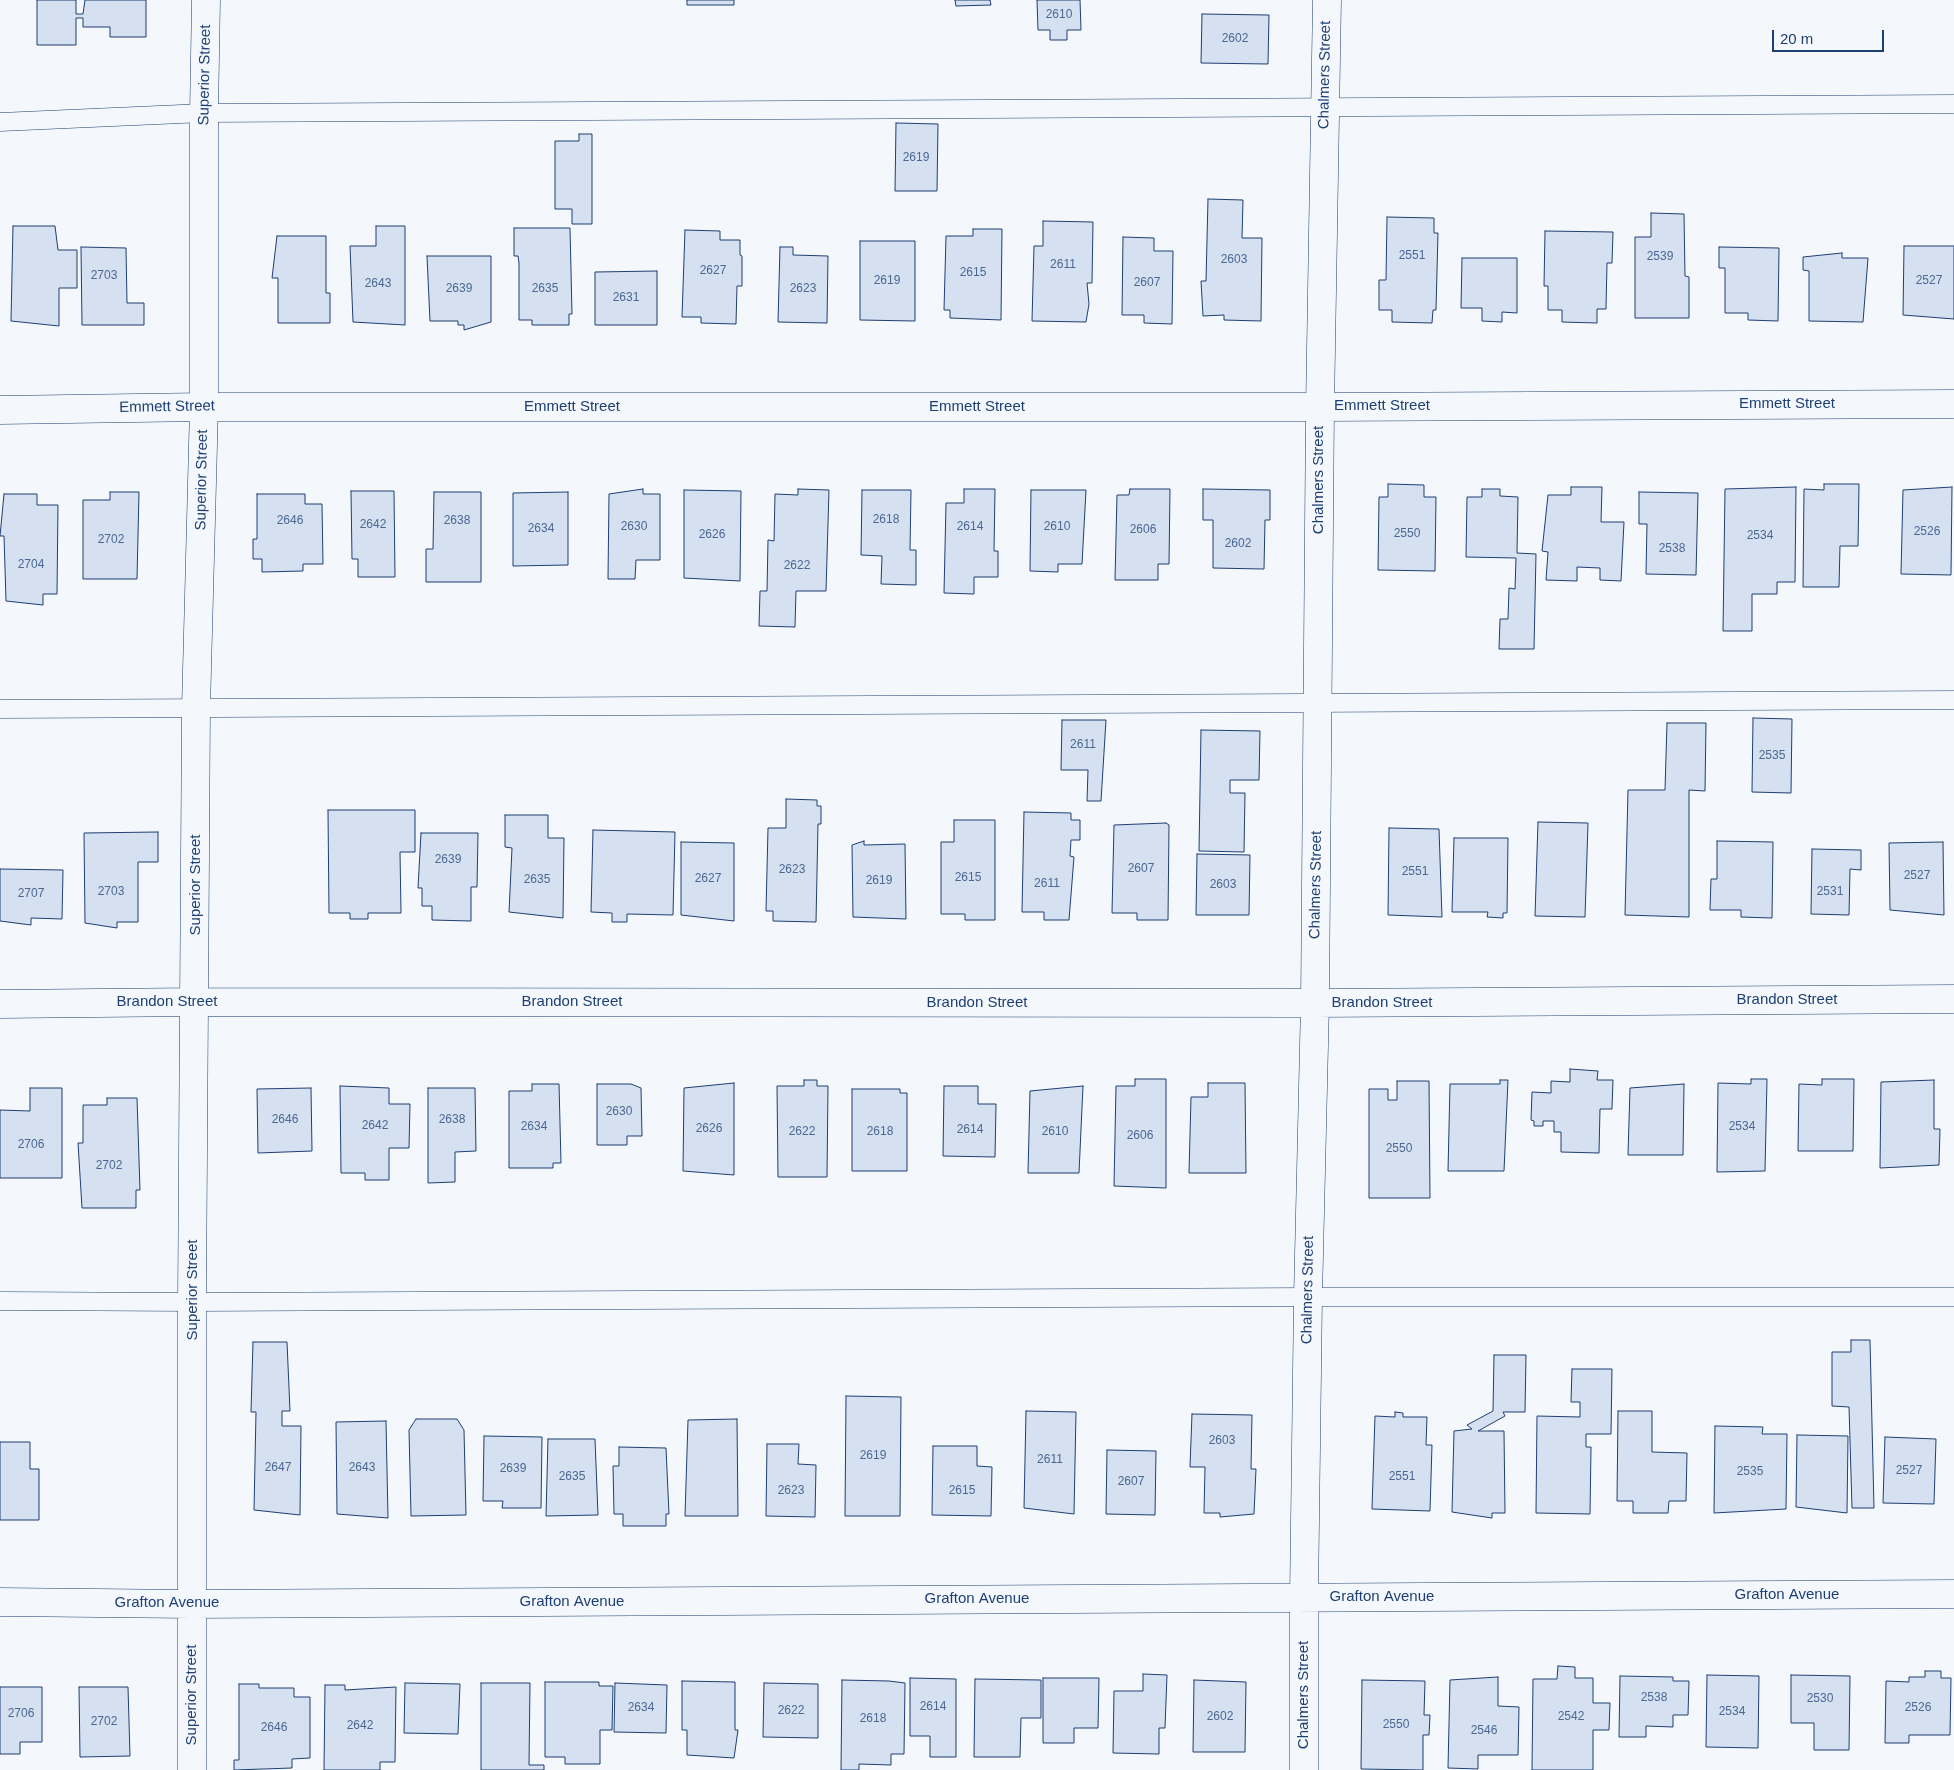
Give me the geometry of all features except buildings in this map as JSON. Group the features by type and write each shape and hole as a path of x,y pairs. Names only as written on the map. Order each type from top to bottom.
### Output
{"street":[{"name":"Superior Street","path":"192,1770 192,1302 196,708 204,407 206,0"},
{"name":"Chalmers Street","path":"1304,1770 1304,1597 1308,1297 1315,1003 1320,407 1327,0"},
{"name":"Emmett Street","path":"0,410 204,407 1320,407 1954,404"},
{"name":"Brandon Street","path":"0,1004 195,1002 1315,1003 1954,999"},
{"name":"Grafton Avenue","path":"0,1602 192,1604 1954,1594"}],"lane":[{"path":"0,122 204,113 1954,104"},
{"path":"0,709 1954,700"},
{"path":"0,1301 1954,1297"}]}
